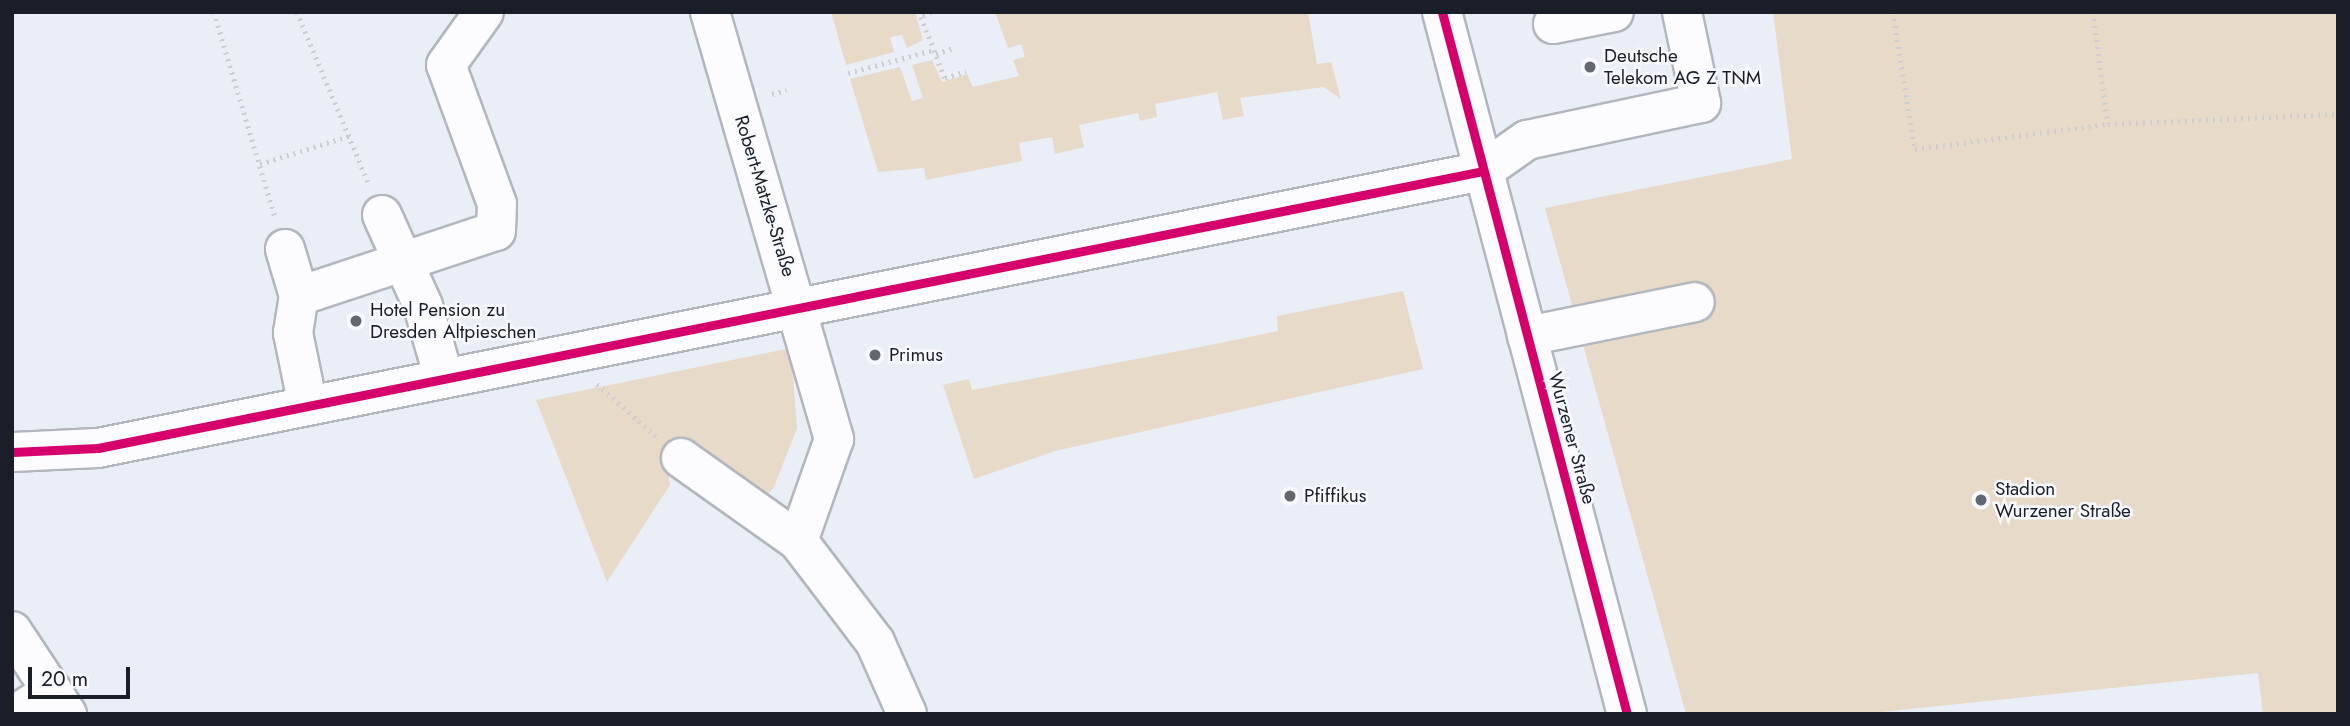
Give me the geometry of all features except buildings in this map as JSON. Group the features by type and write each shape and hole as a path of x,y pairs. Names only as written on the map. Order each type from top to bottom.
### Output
{"street":[{"path":"299,296 402,265 496,231 496,204 446,65 484,12"},
{"name":"Robert-Matzke-Straße","path":"710,12 798,305 834,439 798,541"},
{"name":"Wurzener Straße","path":"1442,12 1627,714"},
{"path":"1553,24 1614,12"},
{"path":"12,452 98,448 798,305 1483,171 1527,140 1701,103 1682,12"},
{"path":"382,215 402,265 423,306 444,378"},
{"path":"285,248 299,296 293,333 308,406"},
{"path":"1527,336 1695,303"},
{"path":"681,457 798,541 874,642 908,714"},
{"path":"12,631 60,702 16,714"}],"path":[{"path":"214,12 285,248"},
{"path":"297,12 382,215"},
{"path":"931,12 921,17 945,78 966,71"},
{"path":"1893,12 1916,149 2108,124 2338,114"},
{"path":"2093,12 2108,124"},
{"path":"848,73 956,47"},
{"path":"260,164 349,136"},
{"path":"568,352 681,457"}],"shaded area":[{"path":"831,12 915,12 923,40 907,48 902,35 890,37 894,52 846,65"},
{"path":"995,12 1308,12 1317,64 1331,62 1341,99 1324,87 1240,98 1244,116 1223,120 1217,92 1155,104 1157,117 1140,121 1138,113 1079,125 1084,147 1055,154 1052,137 1019,143 1022,161 926,180 924,168 878,172 850,79 900,67 912,101 923,98 912,65 932,60 942,82 967,74 973,87 1019,76 1013,60 1025,57 1021,44 1008,48"},
{"name":"Stadion Wurzener Straße","path":"1773,12 2338,12 2338,714 2263,714 2258,673 1861,714 1686,714 1545,208 1792,159"},
{"path":"1403,291 1423,369 1055,451 974,479 943,385 969,379 972,390 1200,347 1278,331 1277,316"},
{"path":"791,348 797,428 774,487 761,501 667,462 670,485 607,582 536,400"}],"cycle path":[{"path":"1442,12 1627,714"},
{"path":"12,452 98,448 1483,171"}],"place":[{"name":"Deutsche Telekom AG Z TNM","path":"1590,67"},
{"name":"Hotel Pension zu Dresden Altpieschen","path":"356,321"},
{"name":"Primus","path":"875,355"},
{"name":"Pfiffikus","path":"1290,496"},
{"name":"Stadion Wurzener Straße","path":"1981,500"}]}
